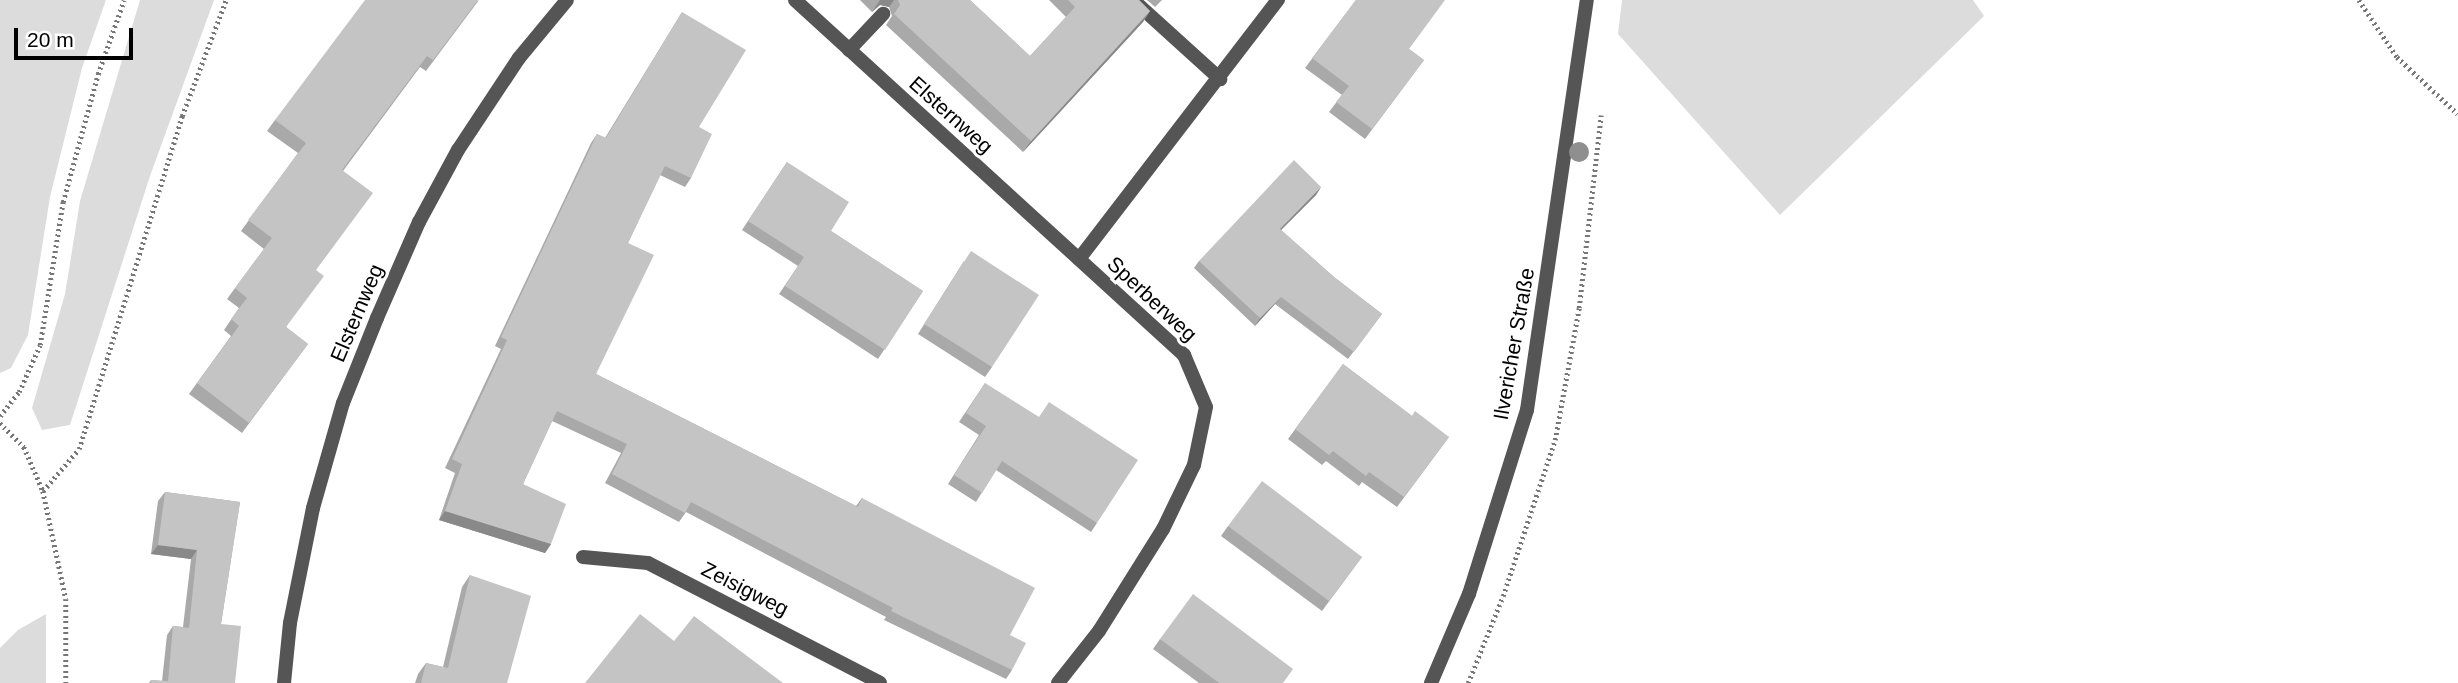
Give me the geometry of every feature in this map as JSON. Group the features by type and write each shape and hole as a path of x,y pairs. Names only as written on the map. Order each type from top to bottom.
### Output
{"street":[{"name":"Elsternweg","path":"284,683 290,623 313,508 343,403 377,318 419,222 458,150 519,58 567,0"},
{"name":"Elsternweg","path":"795,0 1079,260"},
{"path":"1133,0 1220,79"},
{"name":"Sperberweg","path":"1058,683 1099,631 1163,530 1194,466 1206,407 1184,355 1079,260 1278,0"},
{"name":"Ilvericher Straße","path":"1431,683 1469,594 1527,410 1587,0"},
{"path":"849,50 883,14"},
{"name":"Zeisigweg","path":"583,557 648,563 880,683"}],"path":[{"path":"0,416 19,392 40,345 63,202 98,74 124,0"},
{"path":"43,491 79,449 181,116 226,0"},
{"path":"2359,0 2398,57 2458,114"},
{"path":"0,423 24,447 43,491 66,599 66,683"}],"shaded area":[{"path":"0,0 106,0 82,68 50,197 28,335 11,368 0,373"},
{"path":"140,0 214,0 150,176 70,425 42,430 32,408 65,294 80,201"},
{"path":"1622,0 1973,0 1984,16 1780,215 1618,34"},
{"path":"46,614 46,683 0,683 0,648 18,630"}],"building":[{"path":"365,0 478,0 433,60 427,56 342,170 373,193 316,270 324,276 286,327 308,344 249,423 197,383 239,326 231,319 247,298 235,288 272,238 248,220 306,143 275,120"},
{"path":"898,0 970,0 1030,56 1075,7 1068,0 1139,0 1150,11 1031,141 894,14 900,5"},
{"path":"1356,0 1445,0 1409,49 1424,60 1372,129 1336,102 1349,86 1312,58"},
{"path":"682,12 746,50 699,127 712,134 691,178 665,166 628,243 654,255 596,374 858,507 862,498 1035,588 1010,635 1026,643 1012,670 891,611 893,608 691,502 685,513 612,474 627,444 557,411 523,484 566,504 551,544 445,511 462,464 452,459 507,340 501,337 597,134 606,138"},
{"path":"1294,160 1321,187 1280,229 1334,277 1382,314 1354,352 1281,297 1260,318 1199,261"},
{"path":"787,162 849,202 831,231 923,291 885,350 785,286 804,257 748,221"},
{"path":"971,251 1039,295 992,367 924,324"},
{"path":"1343,364 1412,416 1415,411 1449,437 1404,497 1369,472 1366,476 1333,451 1329,455 1295,429"},
{"path":"985,383 1039,417 1049,402 1138,460 1097,523 1002,461 982,493 954,475 986,426 966,413"},
{"path":"1262,481 1362,557 1329,601 1228,526"},
{"path":"165,492 240,502 221,624 241,626 235,683 151,683 151,680 168,681 173,626 189,628 197,550 158,545"},
{"path":"470,575 531,596 507,683 421,683 426,663 448,668"},
{"path":"1193,594 1293,669 1283,683 1219,683 1160,639"},
{"path":"640,614 674,641 694,616 783,683 585,683"}]}
